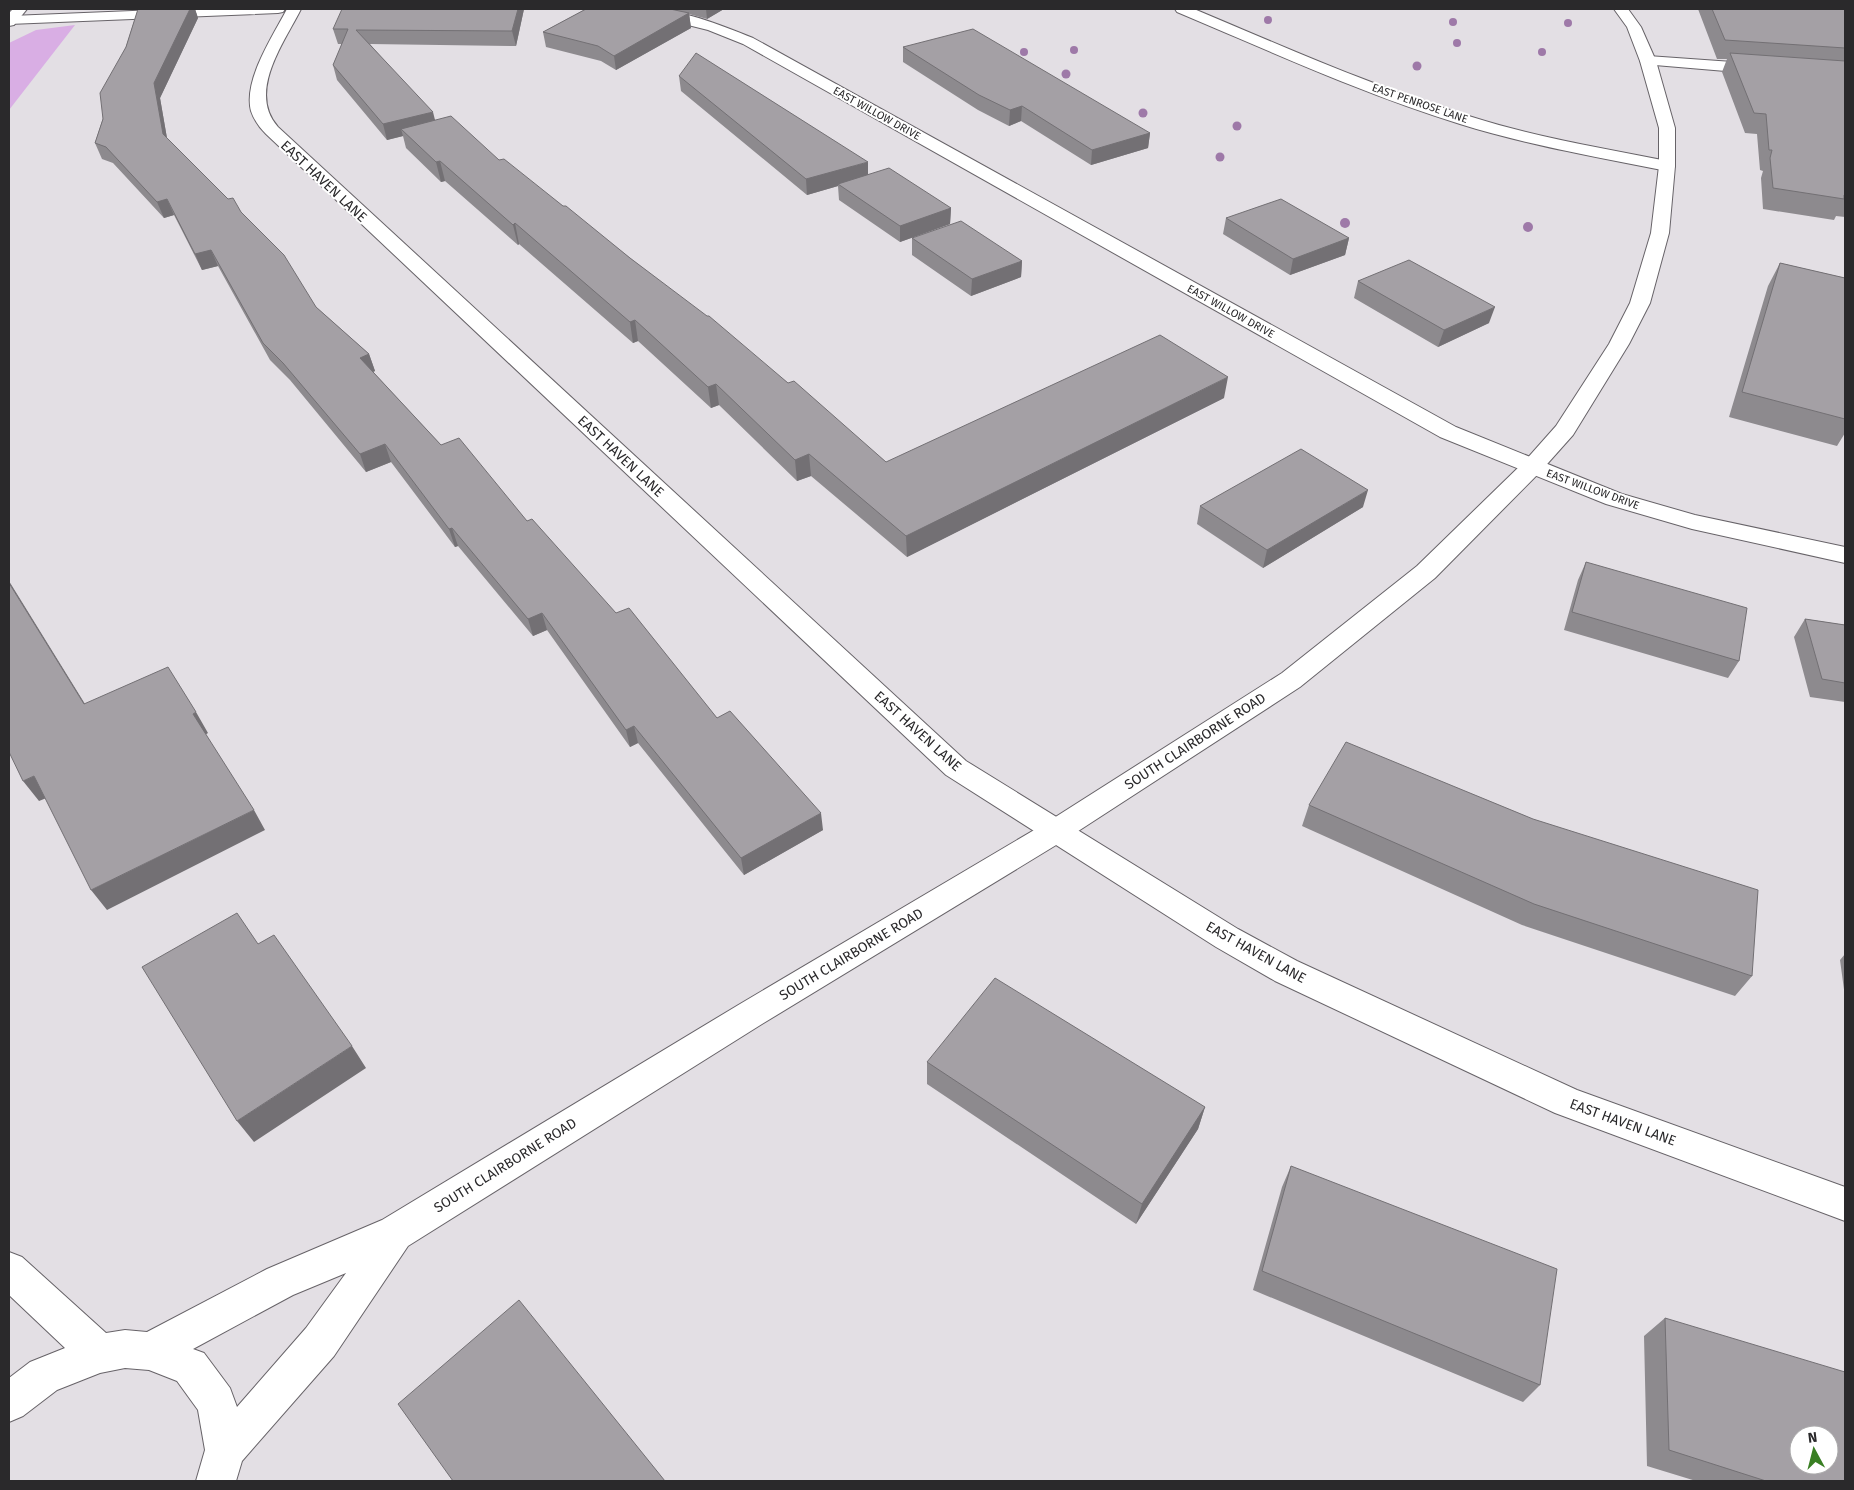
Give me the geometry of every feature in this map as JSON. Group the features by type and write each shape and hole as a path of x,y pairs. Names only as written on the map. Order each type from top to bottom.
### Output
{"street":[{"path":"13,17 278,9"},
{"name":"EAST HAVEN LANE","path":"294,9 262,74 256,98 264,121 282,142 956,768 1227,938 1286,971 1567,1102 1845,1204"},
{"name":"EAST WILLOW DRIVE","path":"641,9 713,27 748,41 1448,432 1614,498 1692,522 1845,555"},
{"name":"EAST PENROSE LANE","path":"1182,9 1350,78 1440,112 1517,134 1667,166"},
{"name":"SOUTH CLAIRBORNE ROAD","path":"149,1352 280,1282 395,1233 750,1014 1056,831 1291,680 1426,572 1532,467 1565,430 1619,344 1640,303 1660,233 1667,166 1667,128 1648,61 1634,27 1621,9"},
{"path":"1648,61 1779,70"},
{"name":"SOUTH CLAIRBORNE ROAD","path":"220,1466 320,1342 395,1233"},
{"path":"9,1270 100,1354"},
{"path":"9,1402 44,1376 100,1354 125,1349 149,1352 190,1367 216,1402 220,1466"}],"shaded area":[{"path":"75,25 9,110 9,43 36,30"}],"building":[{"path":"138,9 190,9 154,83 163,134 228,199 233,198 241,212 284,255 316,307 369,354 360,358 441,445 459,438 527,521 532,519 616,613 629,608 717,718 730,711 821,813 741,858 634,726 626,730 542,613 528,619 452,528 449,529 385,444 360,454 283,363 263,343 211,250 195,254 167,199 157,202 106,147 95,143 103,119 100,93 126,47"},
{"path":"342,9 518,9 512,31 356,30 433,112 383,124 333,65 348,29 333,29"},
{"path":"586,9 670,9 689,13 614,56 598,46 543,32"},
{"path":"1712,9 1845,9 1845,48 1725,40"},
{"path":"973,29 1150,133 1092,150 1022,106 1010,110 979,95 903,47"},
{"path":"696,53 868,162 806,179 679,76"},
{"path":"1730,53 1845,61 1844,199 1773,188 1770,158 1772,150 1769,150 1766,114 1754,113"},
{"path":"451,116 499,160 504,159 630,258 709,316 788,383 794,381 886,462 1160,335 1228,377 906,536 809,454 795,460 716,384 708,387 635,320 630,322 515,223 513,225 440,161 436,162 401,129"},
{"path":"889,168 951,208 900,226 838,184"},
{"path":"1281,199 1349,238 1293,259 1226,218"},
{"path":"961,221 1022,261 972,279 912,238"},
{"path":"1409,260 1495,307 1444,330 1358,281"},
{"path":"1780,263 1845,278 1845,419 1742,392"},
{"path":"1301,449 1368,490 1267,550 1200,506"},
{"path":"1586,562 1747,608 1739,661 1572,612"},
{"path":"9,583 84,704 168,667 196,712 193,714 254,810 91,890 34,776 23,781 9,752"},
{"path":"1805,619 1845,625 1845,683 1822,679"},
{"path":"1346,742 1533,819 1758,890 1752,976 1534,904 1309,805"},
{"path":"237,913 258,944 274,935 352,1046 237,1121 142,967"},
{"path":"995,978 1205,1107 1142,1204 927,1062"},
{"path":"1291,1166 1557,1269 1540,1385 1262,1271"},
{"path":"519,1300 665,1481 453,1481 398,1404"},
{"path":"1665,1318 1845,1372 1845,1481 1766,1481 1669,1450"}]}
